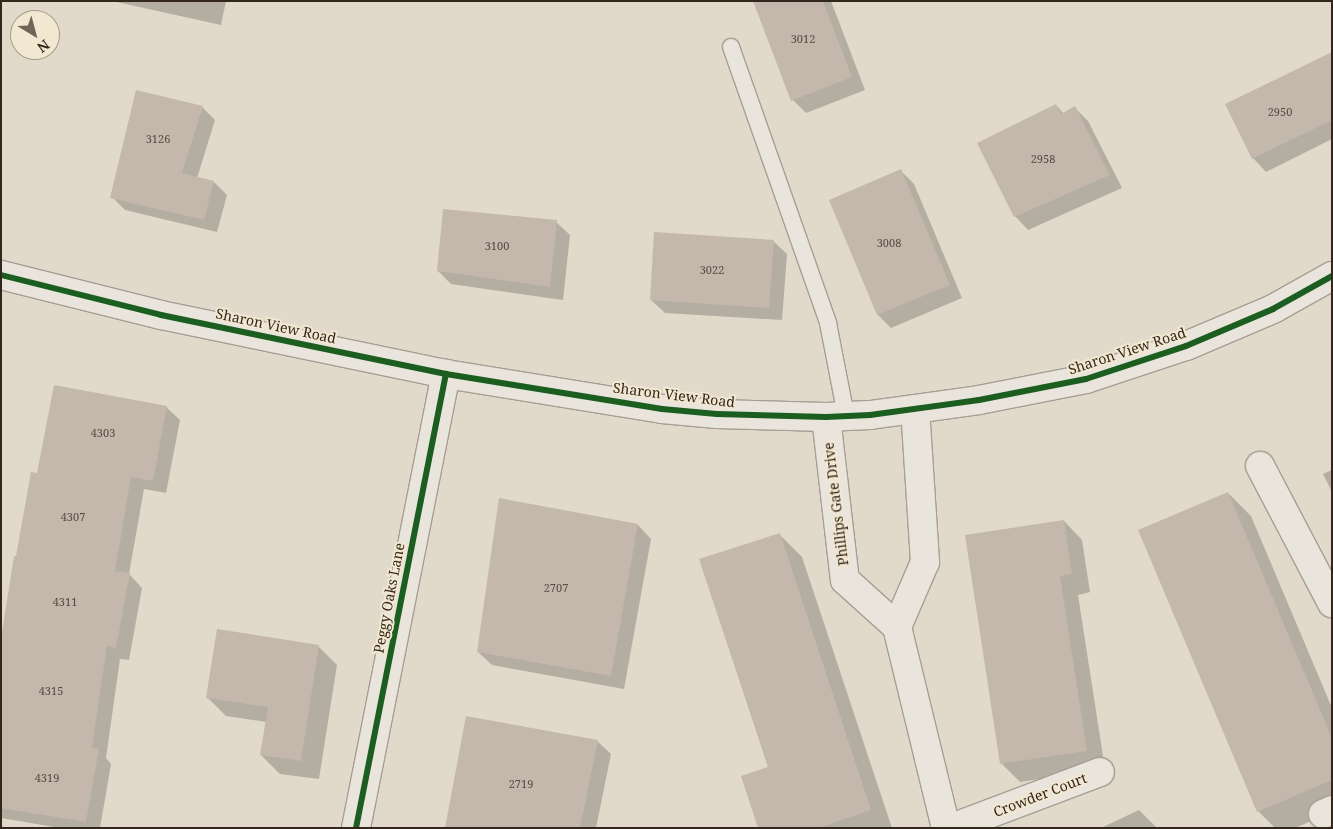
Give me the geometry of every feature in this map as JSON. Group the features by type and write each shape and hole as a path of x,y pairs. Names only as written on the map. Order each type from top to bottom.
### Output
{"street":[{"name":"Sharon View Road","path":"1,276 161,315 446,374 662,409 717,414 836,417 979,400 1086,380 1195,342 1273,309 1332,276"},
{"name":"Peggy Oaks Lane","path":"356,828 446,374"},
{"path":"915,409 925,562 897,627 946,828"},
{"name":"Phillips Gate Drive","path":"836,417 846,580 897,627"},
{"path":"1260,466 1332,604"},
{"name":"Crowder Court","path":"952,828 1100,772"}],"lane":[{"path":"730,47 828,323 836,417"}],"building":[{"path":"753,1 823,1 852,77 791,101"},
{"path":"1332,52 1332,120 1252,159 1225,104"},
{"path":"136,90 203,106 182,173 214,181 204,220 110,198"},
{"path":"1056,104 1061,114 1075,106 1110,175 1014,217 977,143"},
{"path":"901,169 950,285 877,315 829,200"},
{"path":"443,209 557,220 550,287 437,271"},
{"path":"654,232 774,240 769,308 650,300"},
{"path":"54,385 167,406 153,481 131,477 115,571 130,573 116,648 107,646 92,748 99,749 86,822 1,808 1,639 14,556 16,556 31,472 37,473"},
{"path":"1228,492 1332,738 1332,780 1257,812 1138,530"},
{"path":"499,498 638,524 611,676 477,652"},
{"path":"1064,520 1072,574 1060,576 1087,751 1000,764 965,535"},
{"path":"780,533 871,810 818,828 758,828 741,776 768,767 699,559"},
{"path":"217,629 319,645 301,761 260,755 268,707 206,698"},
{"path":"466,716 598,740 580,828 445,828"}],"cycle path":[{"path":"1,275 161,315 446,374 662,409 717,414 826,417 870,415 979,400 1086,379 1186,346 1273,309 1332,276"},
{"path":"356,828 446,374"}]}
